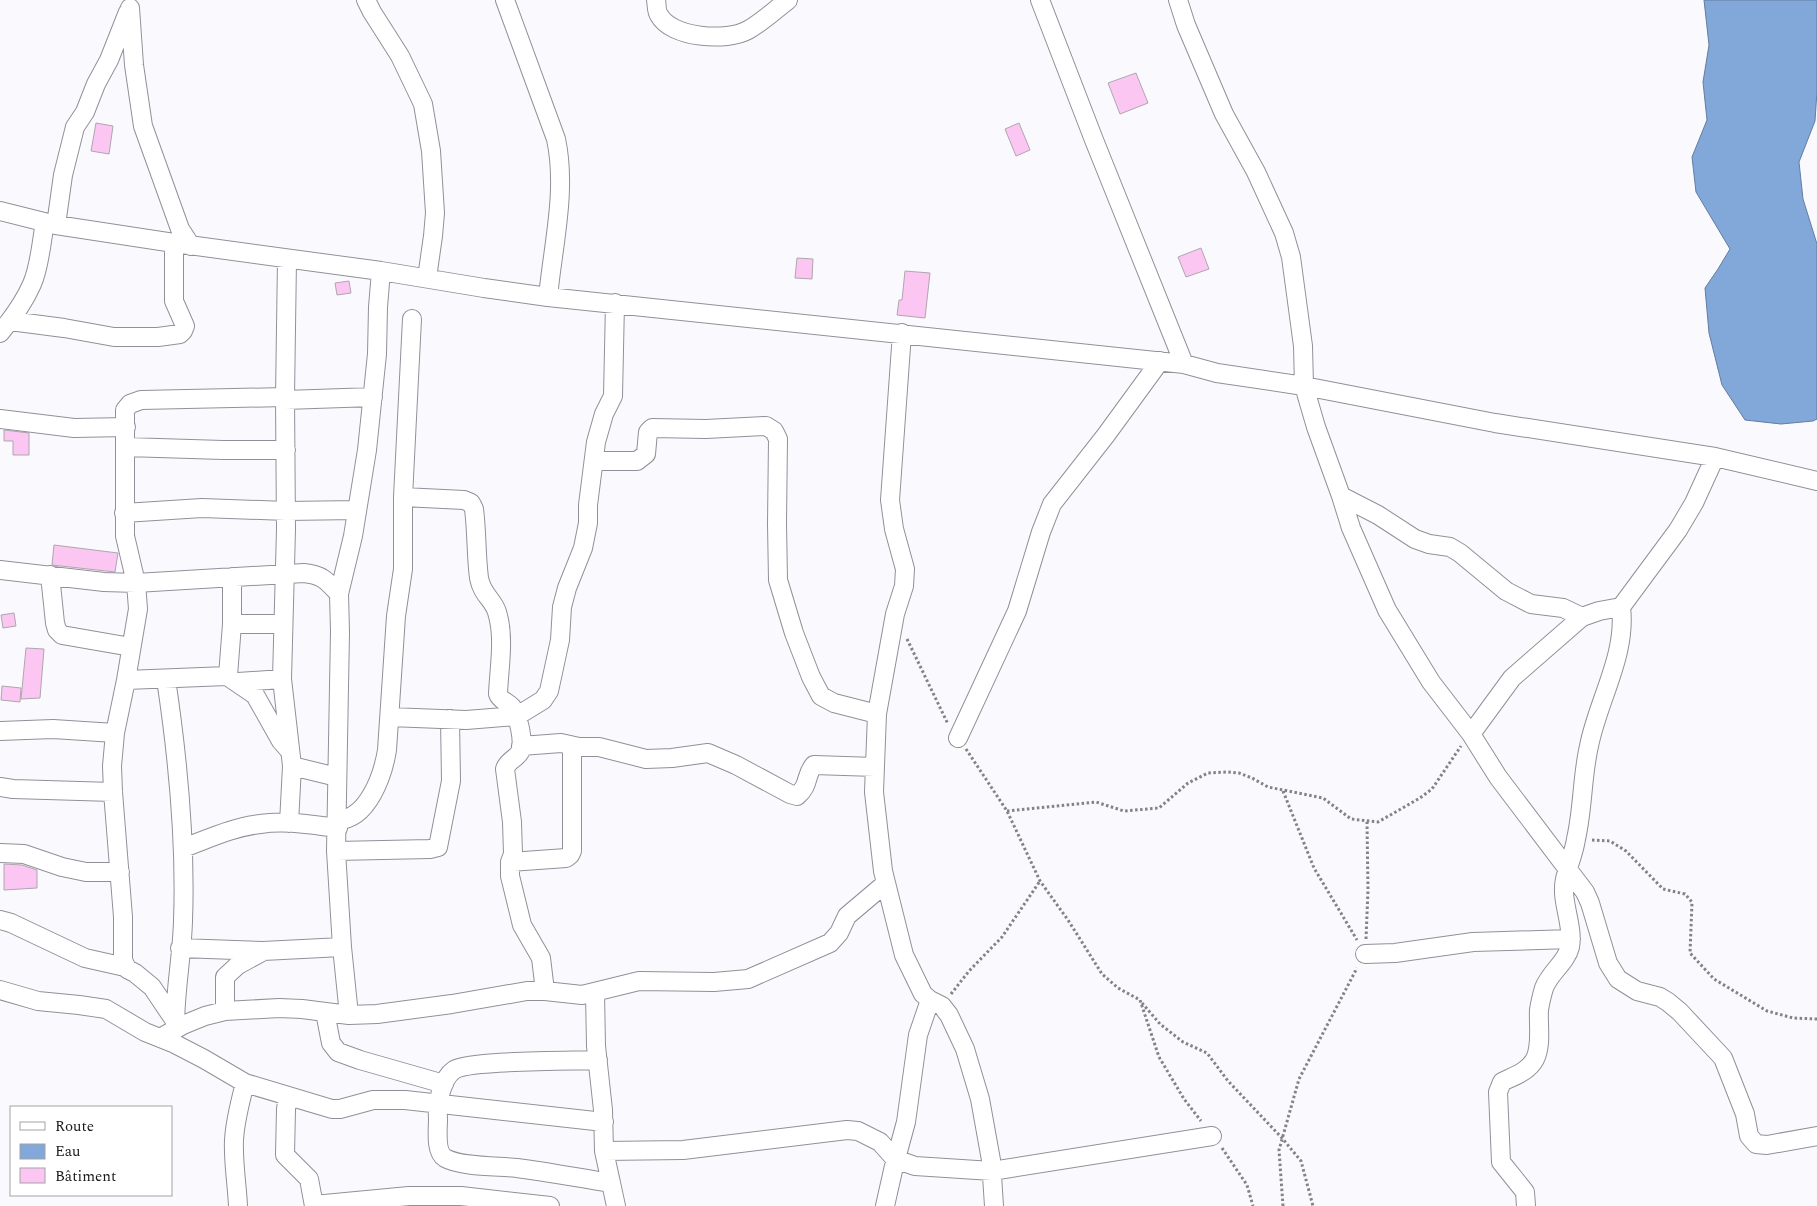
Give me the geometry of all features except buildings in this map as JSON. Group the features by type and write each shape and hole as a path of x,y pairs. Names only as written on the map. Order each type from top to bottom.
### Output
{"street":[{"path":"366,0 400,56 423,104 431,152 434,205 433,236 427,278"},
{"path":"505,0 556,139 561,160 559,201 548,297"},
{"path":"656,0 658,14 667,24 679,31 716,38 746,31 788,0"},
{"path":"1040,0 1184,364"},
{"path":"1178,0 1186,25 1224,114 1256,172 1284,233 1291,257 1303,346 1304,386 1326,458 1358,545 1387,610 1431,682 1471,734 1498,777 1585,892 1608,963 1618,979 1637,991 1660,997 1668,1002 1723,1058 1746,1114 1750,1136 1756,1144 1767,1145 1817,1136"},
{"path":"5,327 32,284 50,225 75,127 85,112 96,84 109,60 131,4"},
{"path":"5,327 64,328 114,337 158,337 183,332 185,326 174,301 182,244 180,229 143,126 135,74 131,4"},
{"path":"0,211 50,225 381,271 548,297 1184,364 1217,373 1304,386 1495,423 1715,457 1817,481"},
{"path":"287,259 286,511 282,679 291,759 290,823"},
{"path":"349,1015 342,947 336,851 338,824 339,594 353,536 367,450 373,397 381,271"},
{"path":"390,717 450,719 517,716 543,700 549,691 560,640 562,607 566,588 574,573 585,540 596,442 604,414 613,396 614,304"},
{"path":"182,848 219,834 252,825 290,823 338,824 352,816 365,805 382,771 385,761 390,717 396,616 402,569 403,498 412,319"},
{"path":"902,333 890,500 894,529 905,569 904,586 895,614 877,714 874,792 883,871 904,955 923,994 949,1015 965,1049 980,1099 992,1160 994,1206"},
{"path":"958,738 1017,611 1041,532 1052,504 1106,435 1160,361"},
{"path":"125,968 123,960 124,918 112,766 115,733 138,609 136,583 127,548 124,514 125,409 136,401 373,397"},
{"path":"0,419 74,428 126,427"},
{"path":"594,461 637,461 646,454 648,432 652,428 706,429 766,426 774,431 778,439 778,580 794,633 811,677 821,696 834,703 877,714"},
{"path":"126,447 286,450"},
{"path":"1471,734 1512,678 1582,617 1599,611 1621,607 1678,530 1694,503 1715,457"},
{"path":"1341,496 1378,515 1415,539 1429,544 1450,547 1506,591 1531,604 1563,608 1582,617"},
{"path":"403,498 464,500 470,502 473,506 480,584 495,608 499,624 498,694 517,716 521,746 520,753 506,765 505,769 512,822 512,854 510,862 512,882 522,925 541,958 545,991"},
{"path":"124,514 202,508 286,511 357,510"},
{"path":"0,570 104,582 136,583 304,573 324,578 339,594"},
{"path":"50,576 55,623 57,630 62,635 131,647"},
{"path":"232,577 233,679"},
{"path":"1526,1206 1525,1192 1502,1162 1498,1092 1502,1082 1529,1067 1536,1057 1539,1008 1544,989 1548,978 1566,957 1571,939 1564,889 1565,879 1576,839 1588,746 1616,658 1623,622 1621,607"},
{"path":"232,624 283,624"},
{"path":"126,680 215,675 233,679 282,679"},
{"path":"166,679 180,791 183,921 170,1030"},
{"path":"233,679 255,695 291,759 337,777"},
{"path":"336,851 430,849 438,847 451,781 450,719"},
{"path":"0,731 53,729 115,733"},
{"path":"521,746 561,743 572,746 599,747 646,759 672,758 708,753 736,764 797,796 804,790 810,769 814,765 875,767"},
{"path":"510,862 566,858 570,855 572,851 572,746"},
{"path":"0,787 113,792"},
{"path":"0,853 28,855 57,866 80,871 120,872"},
{"path":"0,990 38,1001 106,1009 145,1032 170,1030 205,1016 225,1011 279,1008 349,1015 400,1012 527,991 582,995 639,981 714,982 748,979 830,943 839,933 847,916 886,883"},
{"path":"0,920 85,958 125,968 152,987 170,1030 204,1059 245,1083 335,1109 374,1100 405,1100 604,1122"},
{"path":"1365,954 1395,953 1473,942 1571,939"},
{"path":"180,948 263,952 342,947"},
{"path":"225,1011 224,982 226,975 238,965 263,952"},
{"path":"595,993 596,1046 604,1122 604,1151 616,1206"},
{"path":"885,1206 906,1122 918,1036 936,1003"},
{"path":"325,1012 331,1043 338,1052 444,1084"},
{"path":"598,1060 495,1063 460,1067 452,1072 444,1084 437,1117 439,1150 442,1156 455,1162 519,1169 610,1183"},
{"path":"238,1206 234,1167 234,1140 239,1106 245,1083"},
{"path":"288,1096 285,1156 309,1179 314,1206 359,1203 408,1196 449,1201 494,1199 550,1206"},
{"path":"604,1151 682,1150 847,1130 858,1131 880,1142 896,1159 916,1166 992,1171 1212,1136"}],"path":[{"path":"895,614 944,718 1007,811 1040,881 1068,920 1102,974 1118,988 1140,1000 1160,1024 1183,1042 1206,1053 1228,1081 1301,1161 1313,1206"},
{"path":"1007,811 1096,802 1124,811 1159,808 1188,783 1208,773 1239,773 1268,787 1323,798 1351,819 1378,822 1432,789 1471,734"},
{"path":"1283,791 1314,868 1365,954"},
{"path":"1283,1206 1279,1150 1300,1079 1365,954 1368,890 1367,822"},
{"path":"1576,839 1610,841 1626,852 1663,889 1685,894 1692,902 1690,954 1714,979 1767,1011 1793,1018 1817,1019"},
{"path":"936,1003 1002,936 1040,881"},
{"path":"1140,1000 1160,1058 1184,1099 1233,1162 1247,1185 1253,1206"}],"water":[{"path":"1704,0 1817,0 1817,91 1815,121 1799,162 1803,199 1817,244 1817,419 1813,421 1781,424 1745,420 1722,385 1709,333 1705,288 1730,249 1696,192 1692,157 1707,120 1703,82 1709,45"}]}
